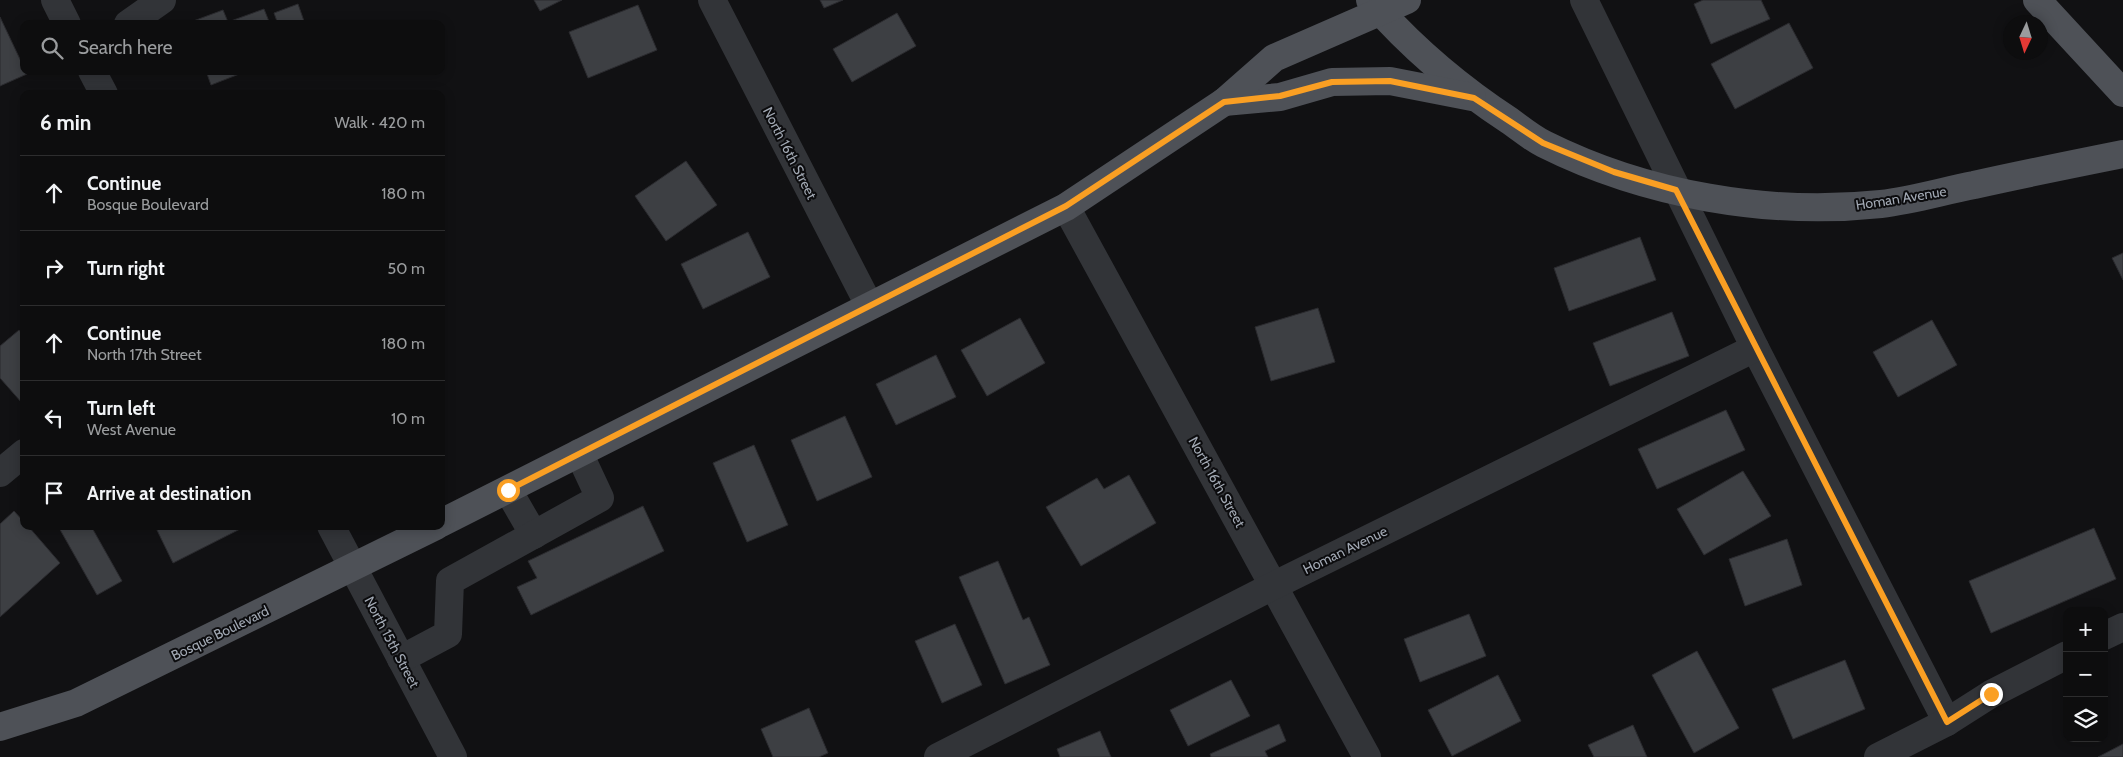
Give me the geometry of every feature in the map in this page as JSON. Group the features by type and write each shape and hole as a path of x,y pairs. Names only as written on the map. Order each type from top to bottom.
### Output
{"main road":[{"path":"445,521 1066,206 1224,102 1274,58 1375,6 1407,0"},
{"path":"2037,0 2123,93"},
{"path":"1375,6 1422,54 1474,98"},
{"path":"1224,102 1280,96 1332,82 1390,81 1474,98"},
{"name":"Homan Avenue","path":"1474,98 1543,143 1614,172 1676,190 1728,201 1830,207 1880,204 1931,196 1971,185 2123,154"},
{"name":"Bosque Boulevard","path":"0,728 76,703 428,530"}],"street":[{"path":"55,0 65,20"},
{"path":"134,20 162,0"},
{"name":"North 16th Street","path":"712,0 869,305"},
{"path":"1584,0 1754,348 1947,722"},
{"path":"94,75 102,90"},
{"name":"North 16th Street","path":"1066,206 1366,757"},
{"name":"Homan Avenue","path":"938,757 1273,586 1754,348"},
{"path":"401,659 448,634 450,581 600,498 579,453"},
{"path":"0,473 20,456"},
{"path":"508,490 534,535"},
{"name":"North 15th Street","path":"333,530 453,757"},
{"path":"2108,634 2123,627"},
{"path":"1878,757 1947,722 1991,694 2063,657"}],"building":[{"path":"534,0 562,0 540,11"},
{"path":"820,0 843,0 824,8"},
{"path":"1703,0 1761,0 1770,19 1711,44 1694,4"},
{"path":"298,4 304,20 277,20 274,13"},
{"path":"638,5 657,50 588,78 569,32"},
{"path":"264,9 268,20 234,20"},
{"path":"223,10 227,20 196,20"},
{"path":"897,13 916,46 852,82 833,49"},
{"path":"0,17 20,59 20,75 25,75 0,86"},
{"path":"1789,23 1813,68 1735,109 1711,64"},
{"path":"207,75 237,75 211,85"},
{"path":"686,161 717,205 666,241 635,196"},
{"path":"748,232 770,277 703,309 681,264"},
{"path":"1640,237 1656,280 1569,311 1554,268"},
{"path":"2123,253 2123,280 2112,258"},
{"path":"1318,308 1335,362 1271,381 1255,327"},
{"path":"1672,312 1689,356 1610,386 1593,343"},
{"path":"1020,318 1045,363 987,396 961,350"},
{"path":"1932,320 1957,365 1898,397 1873,352"},
{"path":"19,330 20,331 20,401 0,378 0,346"},
{"path":"936,355 956,397 896,425 876,384"},
{"path":"1726,410 1745,450 1657,489 1638,449"},
{"path":"845,416 872,477 817,501 791,440"},
{"path":"754,445 788,525 747,542 713,463"},
{"path":"1743,471 1771,516 1704,555 1677,509"},
{"path":"1129,475 1156,523 1081,566 1046,507 1097,478 1104,489"},
{"path":"643,506 664,551 531,615 517,587 537,578 528,561"},
{"path":"14,511 20,518 20,530 31,530 60,563 0,617 0,524"},
{"path":"2094,528 2116,579 1991,633 1969,581"},
{"path":"60,530 93,530 122,581 97,595"},
{"path":"157,530 238,530 173,563"},
{"path":"1787,539 1802,585 1745,606 1729,559"},
{"path":"998,561 1023,620 1029,617 1050,665 1005,684 959,577"},
{"path":"1469,614 1486,656 1420,682 1404,639"},
{"path":"955,624 982,685 942,703 915,641"},
{"path":"1697,651 1739,728 1694,753 1652,675"},
{"path":"1845,660 1865,709 1793,739 1772,689"},
{"path":"1498,675 1521,721 1452,756 1428,710"},
{"path":"1231,680 1250,716 1188,746 1170,710"},
{"path":"809,708 828,753 819,757 773,757 761,729"},
{"path":"1279,724 1286,741 1265,751 1268,757 1211,757 1210,754"},
{"path":"1633,725 1647,757 1594,757 1588,745"},
{"path":"1100,731 1111,757 1060,757 1057,749"},
{"path":"2123,744 2123,757 2098,757"}],"route":[{"path":"508,490 1066,206 1224,102 1280,96 1332,82 1390,81 1474,98 1543,143 1614,172 1676,190 1754,348 1947,722 1991,694"}]}
